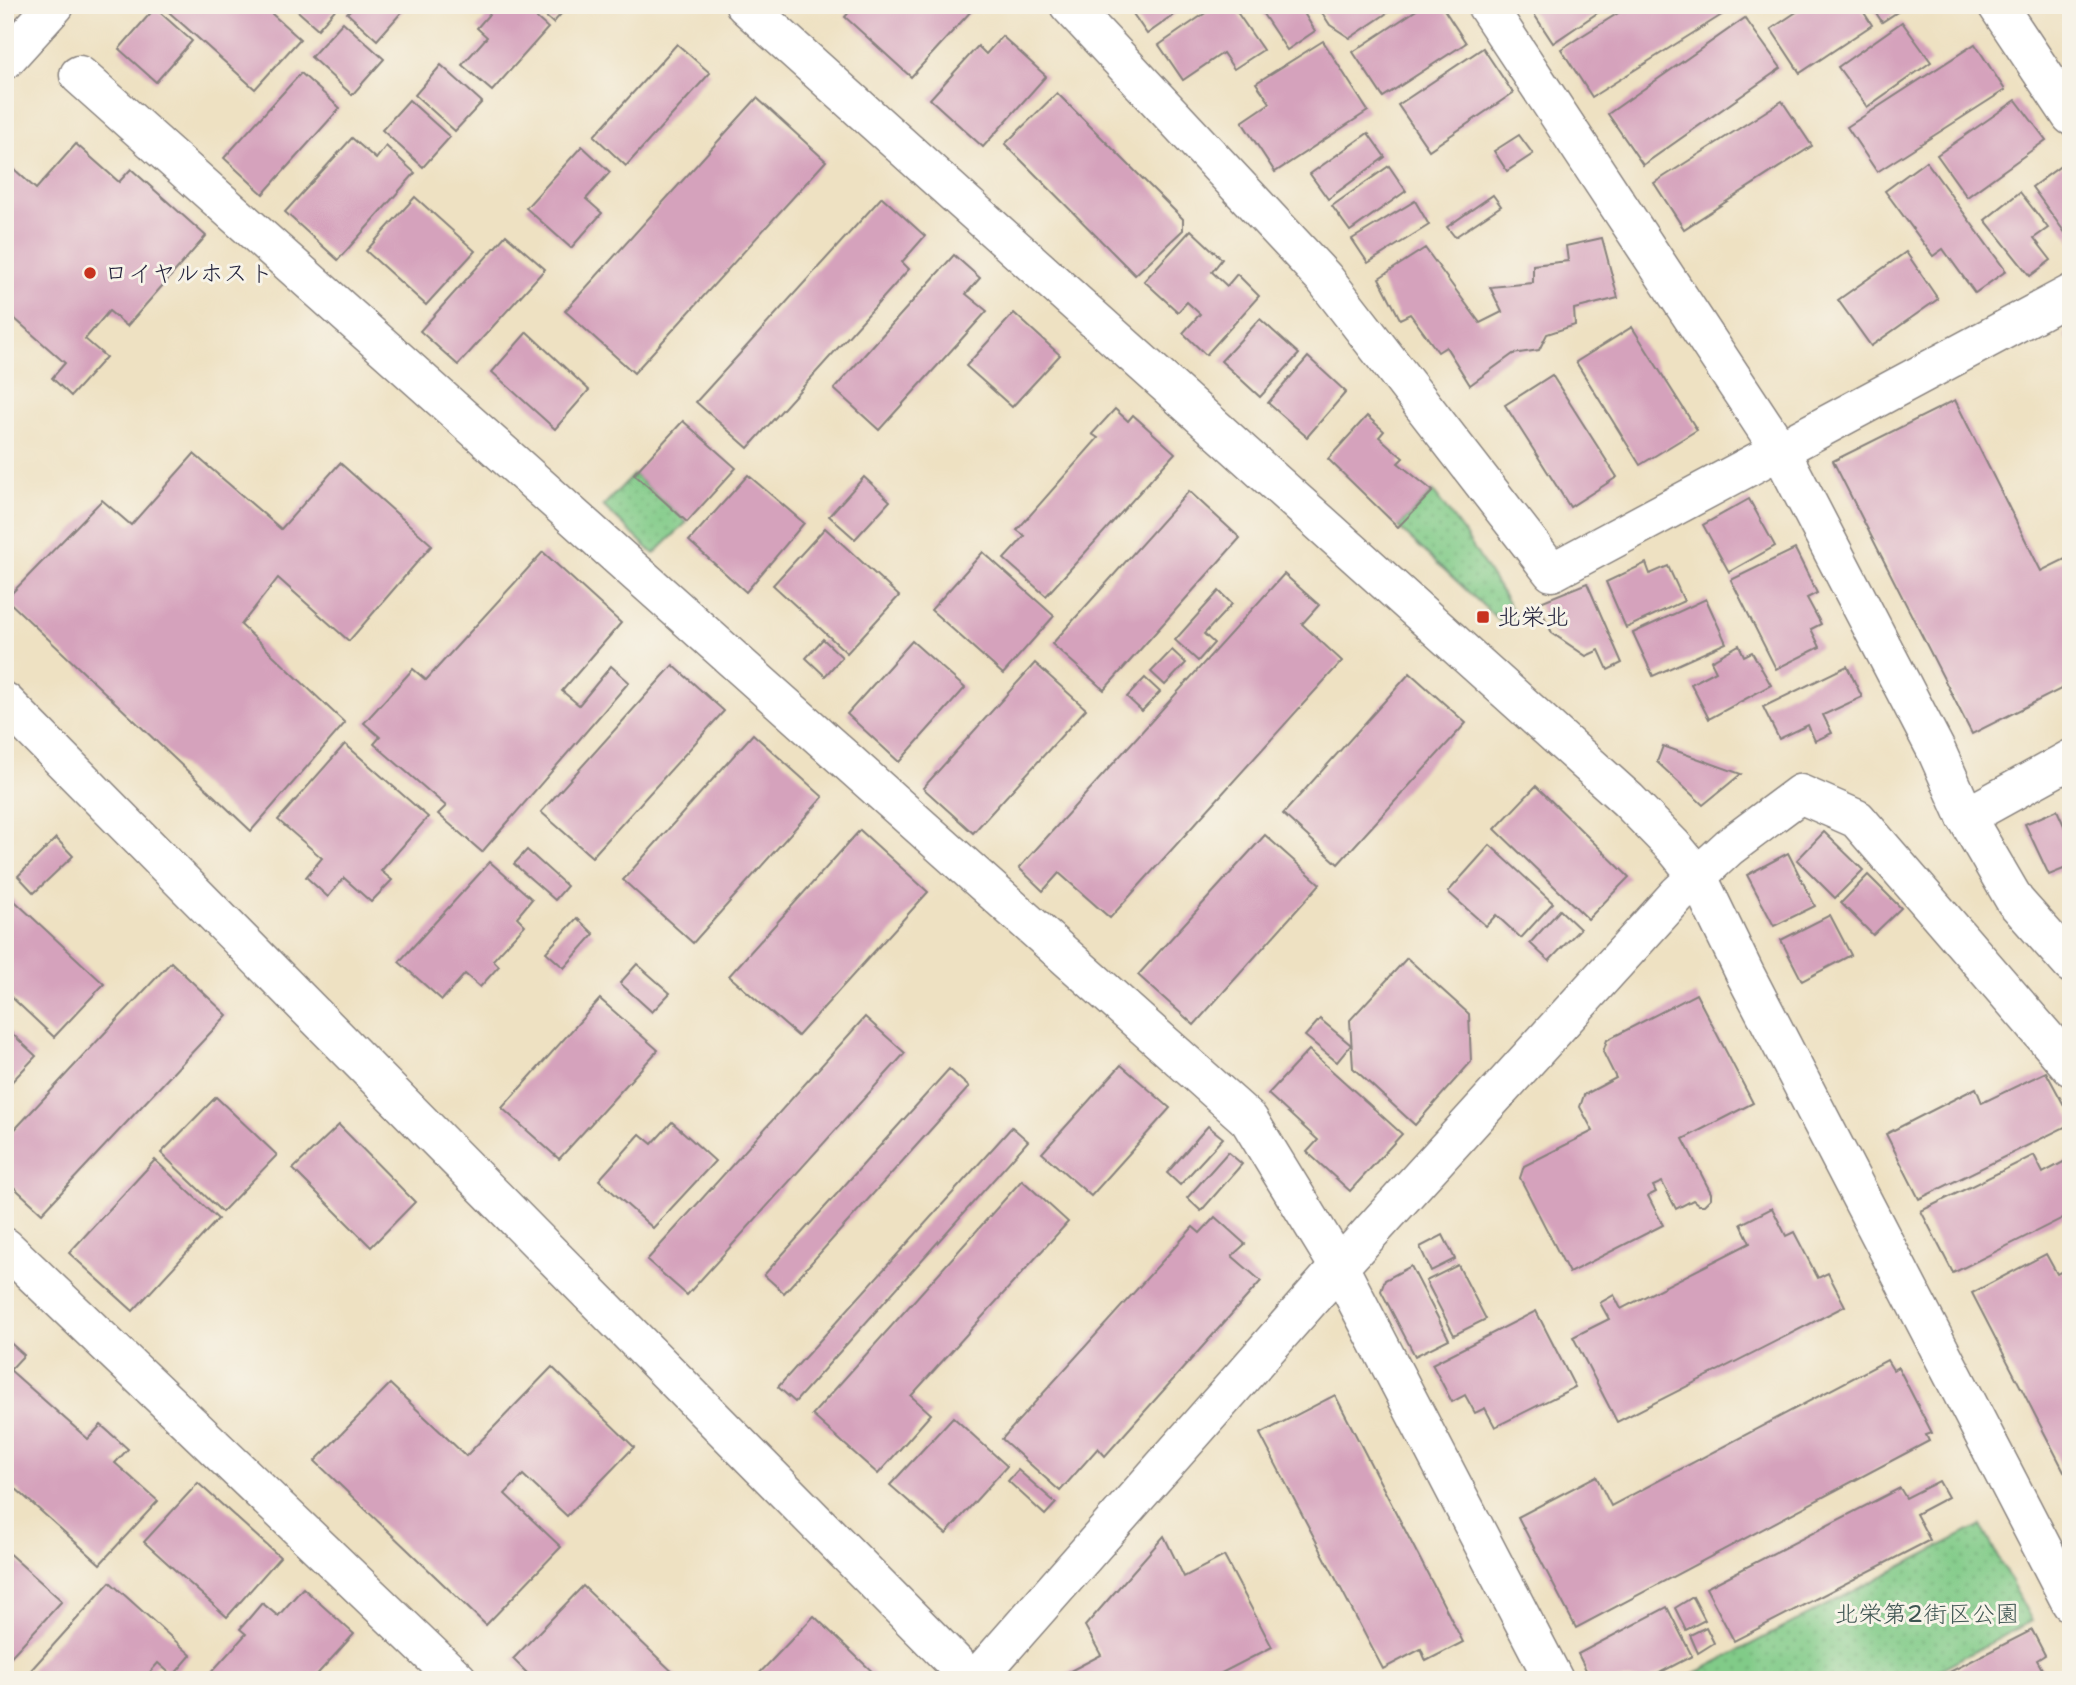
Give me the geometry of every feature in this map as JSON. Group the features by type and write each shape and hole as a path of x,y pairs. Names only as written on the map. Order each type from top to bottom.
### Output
{"street":[{"path":"5,60 55,5"},
{"path":"745,5 1618,790 1673,846 1697,875 1745,974 2071,1603"},
{"path":"1069,5 1324,278 1552,572 2071,294"},
{"path":"1486,5 1780,450 1937,752 1966,817 2015,901 2071,964"},
{"path":"1997,5 2071,116"},
{"path":"79,75 1249,1120 1339,1267 1553,1680"},
{"path":"5,702 974,1680 1339,1267 1697,875 1729,847 1800,794 1857,819 2071,1067"},
{"path":"1966,817 2071,760"},
{"path":"5,1247 458,1680"}],"green space":[{"path":"634,474 687,522 654,554 603,506"},
{"path":"1433,491 1464,533 1517,617 1503,624 1398,527"},
{"name":"北栄第2街区公園","path":"1981,1525 2032,1621 1920,1680 1682,1680"}],"building":[{"path":"161,5 262,5 300,39 255,89"},
{"path":"291,5 339,5 318,29"},
{"path":"355,5 408,5 377,40 347,13"},
{"path":"497,5 522,5 548,28 492,91 462,65 487,37 477,28"},
{"path":"533,5 569,5 553,23"},
{"path":"855,5 968,5 973,9 911,77 845,17"},
{"path":"1127,5 1188,5 1147,34"},
{"path":"1217,5 1232,5 1263,50 1234,69 1223,53 1183,80 1159,45"},
{"path":"1257,5 1299,5 1315,31 1287,50"},
{"path":"1317,5 1399,5 1350,38 1330,25"},
{"path":"1424,5 1441,5 1466,43 1383,97 1353,52"},
{"path":"1528,5 1609,5 1553,43"},
{"path":"1631,5 1725,5 1728,11 1592,97 1561,49"},
{"path":"1807,5 1859,5 1872,25 1800,73 1771,29"},
{"path":"1871,5 1908,5 1882,22"},
{"path":"155,8 192,41 156,82 119,49"},
{"path":"1745,18 1781,68 1643,165 1608,114"},
{"path":"343,22 384,59 352,95 311,57"},
{"path":"1902,22 1931,62 1867,107 1838,67"},
{"path":"1002,36 1046,76 983,147 930,99 978,46 986,54"},
{"path":"1323,41 1368,111 1275,172 1242,122 1270,103 1256,83"},
{"path":"677,44 710,73 626,166 594,136"},
{"path":"1975,44 2005,90 1877,172 1847,127"},
{"path":"1483,48 1513,93 1429,150 1398,105"},
{"path":"441,65 482,102 455,131 415,95"},
{"path":"301,73 340,108 263,194 224,158"},
{"path":"1057,93 1183,219 1183,230 1135,275 1005,144"},
{"path":"757,98 826,161 634,373 565,311"},
{"path":"409,100 450,137 423,167 382,130"},
{"path":"2016,100 2046,140 1967,197 1937,155"},
{"path":"1782,101 1812,146 1684,229 1654,183"},
{"path":"1368,133 1385,157 1328,199 1310,174"},
{"path":"1519,135 1533,154 1507,171 1494,151"},
{"path":"352,138 376,159 386,146 415,173 338,260 285,212"},
{"name":"ロイヤルホスト","path":"76,144 119,182 131,169 206,236 127,326 109,311 85,339 106,357 71,396 52,378 65,363 5,310 5,179 14,169 36,189"},
{"path":"582,146 610,172 586,199 602,213 571,248 526,208"},
{"path":"1926,161 2006,271 1975,293 1943,249 1933,256 1885,191"},
{"path":"2062,165 2071,177 2071,241 2032,187"},
{"path":"1389,166 1406,191 1350,231 1332,206"},
{"path":"2020,192 2048,228 2034,238 2051,260 2030,276 1985,220"},
{"path":"1493,195 1501,206 1455,237 1447,227"},
{"path":"415,197 475,251 426,305 366,251"},
{"path":"882,197 925,236 902,262 909,269 748,448 696,402"},
{"path":"1415,201 1429,225 1368,263 1352,239"},
{"path":"1191,230 1222,259 1212,272 1227,286 1237,274 1259,296 1206,355 1183,333 1200,314 1187,302 1178,312 1144,281"},
{"path":"506,235 545,269 458,365 420,331"},
{"path":"1602,238 1618,298 1574,309 1575,325 1547,334 1539,350 1513,354 1470,385 1446,347 1438,352 1410,314 1400,319 1379,278 1425,248 1480,323 1502,312 1490,287 1533,283 1533,265 1568,261 1566,246"},
{"path":"1906,252 1938,299 1871,346 1838,300"},
{"path":"954,255 980,278 966,294 987,311 879,430 834,389"},
{"path":"1014,313 1060,355 1012,407 966,366"},
{"path":"1260,319 1299,354 1260,397 1221,361"},
{"path":"1632,327 1697,430 1640,465 1576,362"},
{"path":"2071,331 2071,348 2064,335"},
{"path":"527,332 589,390 555,429 492,372"},
{"path":"1308,357 1346,392 1307,437 1268,403"},
{"path":"1552,375 1617,477 1570,507 1505,405"},
{"path":"1955,400 2041,571 2071,556 2071,684 1972,734 1833,461"},
{"path":"1115,409 1128,421 1133,415 1175,453 1046,596 1004,559 1025,536 1017,530 1098,438 1092,434"},
{"path":"1367,416 1384,431 1379,437 1403,458 1398,463 1433,491 1398,527 1328,459"},
{"path":"683,421 736,468 687,522 634,474"},
{"path":"194,454 281,529 340,463 432,545 349,641 278,578 241,625 345,723 251,831 6,599 102,500 131,525"},
{"path":"748,475 804,523 746,592 689,541"},
{"path":"864,477 890,501 855,539 829,516"},
{"path":"1189,491 1240,538 1104,690 1052,644"},
{"path":"1749,499 1775,546 1729,572 1703,525"},
{"path":"825,528 899,596 847,653 773,585"},
{"path":"1795,549 1817,593 1807,598 1821,624 1811,629 1820,647 1776,669 1731,580"},
{"path":"543,552 621,623 562,691 579,705 611,666 629,682 482,852 438,814 446,806 374,744 380,737 364,723 413,669 426,680"},
{"path":"983,552 1054,616 1003,674 931,610"},
{"path":"1646,563 1650,574 1668,566 1684,601 1626,628 1606,582"},
{"path":"1284,574 1319,605 1302,624 1342,661 1110,918 1059,873 1043,891 1019,868"},
{"path":"1587,583 1622,663 1608,670 1599,650 1586,656 1552,633 1538,603"},
{"path":"1219,591 1232,604 1204,634 1214,643 1198,661 1175,640"},
{"path":"1706,599 1726,643 1653,676 1633,633"},
{"path":"823,639 842,657 825,676 806,658"},
{"path":"912,641 965,688 899,762 847,714"},
{"path":"1739,645 1744,656 1752,652 1771,685 1709,719 1691,684 1716,671 1711,661"},
{"path":"1172,650 1186,663 1165,685 1151,672"},
{"path":"1035,663 1086,709 973,833 923,788"},
{"path":"673,665 724,711 592,857 541,812"},
{"path":"1847,666 1862,697 1823,715 1832,733 1815,741 1808,725 1779,739 1763,707"},
{"path":"1410,673 1466,723 1338,864 1283,814"},
{"path":"1145,678 1160,692 1142,711 1127,697"},
{"path":"753,734 823,797 693,943 623,880"},
{"path":"345,744 428,817 381,871 392,880 371,902 344,878 328,897 306,877 322,858 278,820"},
{"path":"1663,746 1741,774 1703,805 1657,762"},
{"path":"1536,786 1629,877 1588,919 1495,829"},
{"path":"2057,810 2071,841 2071,866 2049,875 2025,824"},
{"path":"860,830 928,892 798,1036 729,976"},
{"path":"1824,832 1863,870 1835,898 1797,860"},
{"path":"1265,835 1320,884 1194,1025 1138,975"},
{"path":"56,838 73,856 34,893 18,876"},
{"path":"1490,845 1553,903 1521,938 1496,915 1486,926 1448,892"},
{"path":"527,850 567,886 555,900 514,864"},
{"path":"1788,853 1815,906 1774,926 1747,875"},
{"path":"490,862 532,899 517,917 525,925 493,960 499,966 480,987 465,974 442,1000 399,962"},
{"path":"1868,875 1901,908 1873,935 1841,903"},
{"path":"5,892 104,984 54,1037 5,991"},
{"path":"1560,910 1580,929 1549,961 1530,943"},
{"path":"1830,915 1851,955 1802,981 1781,940"},
{"path":"577,918 594,934 564,968 546,952"},
{"path":"1407,958 1469,1014 1471,1062 1415,1125 1353,1068 1350,1020"},
{"path":"171,962 227,1015 42,1213 5,1179 5,1140"},
{"path":"637,964 670,993 652,1012 620,983"},
{"path":"1696,994 1753,1103 1683,1139 1711,1193 1711,1198 1704,1205 1693,1200 1676,1209 1662,1182 1653,1186 1656,1192 1648,1196 1663,1225 1569,1273 1520,1178 1524,1166 1593,1131 1580,1107 1584,1095 1616,1078 1603,1052 1607,1040"},
{"path":"600,999 658,1050 559,1159 502,1108"},
{"path":"865,1017 905,1053 687,1295 647,1260"},
{"path":"1320,1019 1351,1045 1337,1062 1305,1036"},
{"path":"5,1027 36,1056 5,1089"},
{"path":"1309,1050 1402,1134 1350,1191 1307,1152 1318,1140 1268,1094"},
{"path":"1121,1065 1170,1108 1091,1196 1042,1153"},
{"path":"949,1069 969,1087 784,1293 764,1275"},
{"path":"2046,1072 2071,1118 2071,1124 1919,1199 1886,1134 1976,1088 1982,1103"},
{"path":"216,1097 277,1155 222,1212 161,1153"},
{"path":"672,1122 715,1161 653,1228 599,1180 640,1134 652,1144"},
{"path":"339,1125 415,1202 371,1247 293,1169"},
{"path":"1208,1126 1223,1138 1180,1185 1167,1173"},
{"path":"1012,1127 1028,1141 795,1402 778,1387"},
{"path":"1228,1152 1242,1164 1201,1211 1187,1198"},
{"path":"2034,1155 2043,1173 2071,1158 2071,1214 1953,1273 1921,1211"},
{"path":"155,1160 218,1219 133,1311 69,1253"},
{"path":"1022,1180 1068,1222 911,1396 931,1414 878,1474 812,1415"},
{"path":"1772,1208 1786,1236 1794,1232 1818,1278 1828,1273 1845,1306 1617,1422 1573,1337 1609,1319 1600,1303 1614,1295 1621,1309 1750,1243 1741,1224"},
{"path":"1215,1217 1245,1244 1232,1256 1261,1281 1105,1456 1098,1448 1060,1491 1002,1439 1193,1227 1200,1233"},
{"path":"1443,1235 1455,1259 1431,1271 1420,1247"},
{"path":"2046,1254 2057,1274 2068,1268 2071,1274 2071,1467 2064,1471 1972,1293"},
{"path":"1458,1265 1486,1319 1454,1335 1426,1281"},
{"path":"1411,1266 1449,1339 1415,1356 1381,1291 1385,1280"},
{"path":"1536,1311 1575,1387 1495,1427 1485,1408 1475,1413 1465,1395 1452,1402 1432,1364"},
{"path":"5,1338 24,1355 10,1370 88,1439 101,1425 128,1449 115,1463 158,1501 100,1564 5,1479"},
{"path":"1887,1360 1893,1370 1898,1367 1932,1433 1926,1435 1929,1441 1576,1628 1518,1517 1596,1476 1611,1506"},
{"path":"552,1367 634,1447 567,1516 523,1475 505,1494 561,1547 486,1625 315,1461 390,1384 466,1456"},
{"path":"1335,1395 1463,1642 1426,1661 1421,1649 1383,1669 1260,1434"},
{"path":"953,1417 1007,1466 946,1534 890,1485"},
{"path":"1018,1470 1056,1503 1045,1515 1008,1481"},
{"path":"1939,1481 1948,1497 1916,1514 1930,1540 1734,1641 1706,1588 1900,1488 1906,1498"},
{"path":"198,1483 280,1557 227,1617 144,1542"},
{"path":"1164,1536 1184,1577 1224,1556 1272,1647 1208,1680 1053,1680 1101,1655 1085,1626"},
{"path":"5,1550 62,1601 5,1663"},
{"path":"110,1582 191,1655 173,1676 158,1663 143,1680 37,1680 39,1677 31,1670"},
{"path":"583,1586 681,1680 534,1680 513,1659"},
{"path":"303,1588 354,1634 312,1680 206,1678 246,1634 240,1629 262,1603 278,1616"},
{"path":"1693,1597 1705,1620 1686,1630 1675,1608"},
{"path":"1667,1607 1692,1656 1646,1680 1591,1680 1578,1654"},
{"path":"814,1616 881,1680 753,1680"},
{"path":"1706,1627 1714,1643 1698,1653 1690,1635"},
{"path":"2032,1630 2045,1655 2037,1660 2047,1678 1934,1680"}],"place":[{"name":"ロイヤルホスト","path":"90,273"},
{"name":"北栄北","path":"1483,617"}]}
